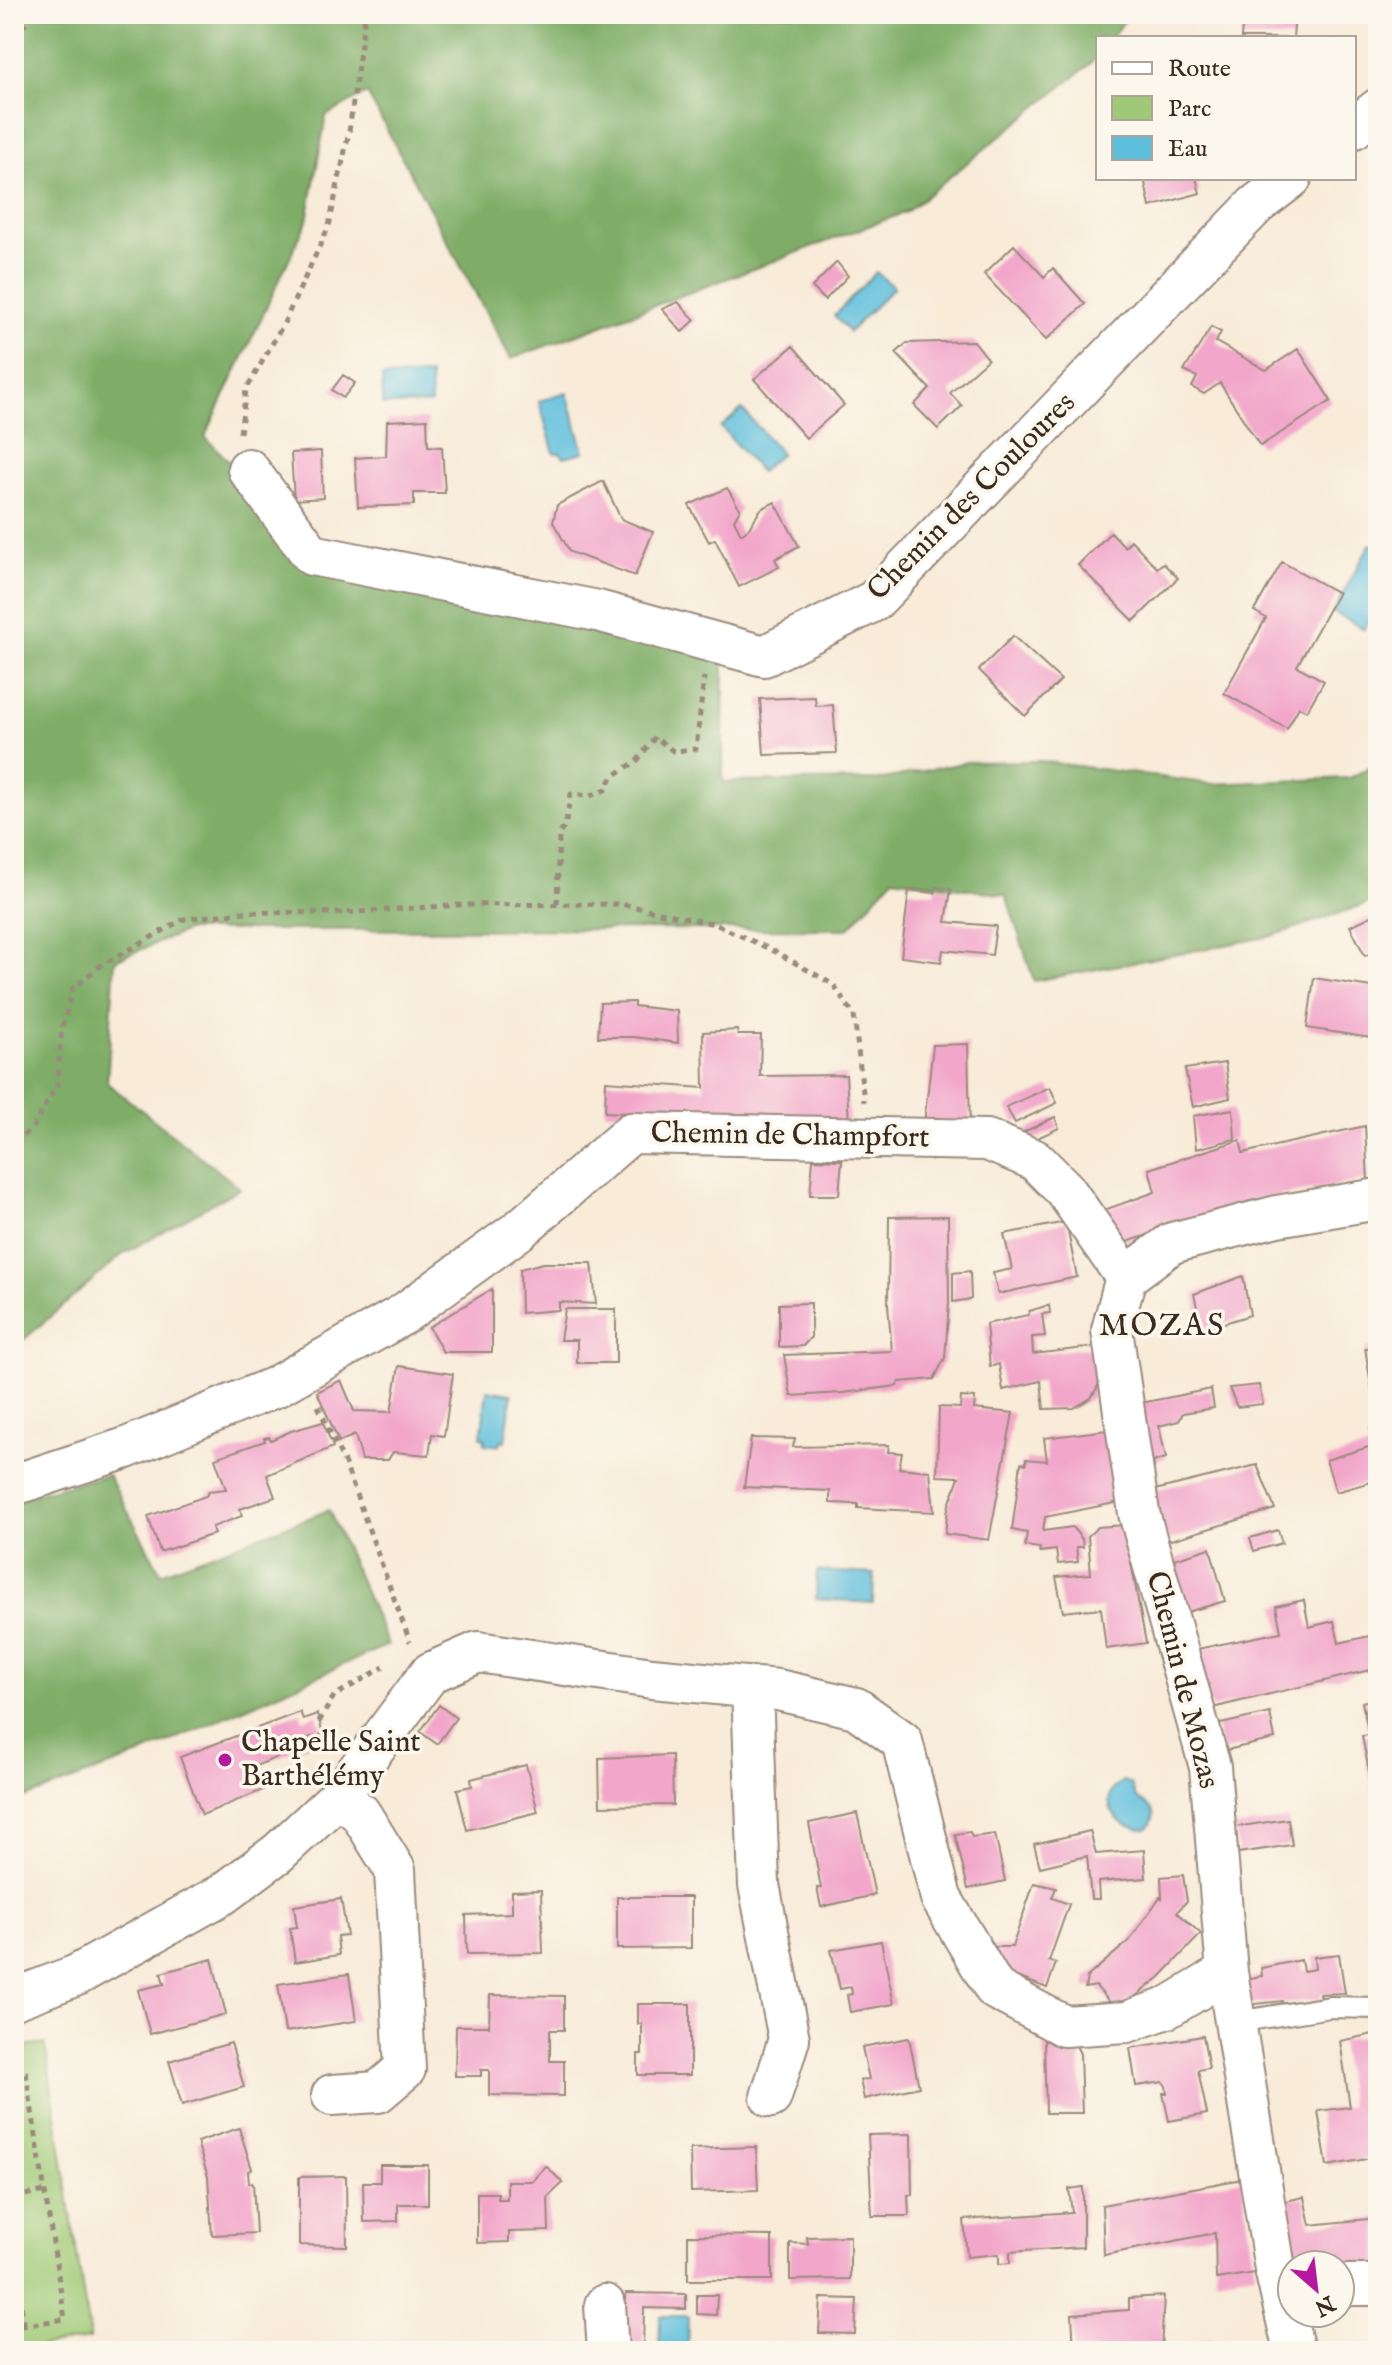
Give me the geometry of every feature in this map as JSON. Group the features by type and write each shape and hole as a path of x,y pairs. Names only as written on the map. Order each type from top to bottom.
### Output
{"street":[{"path":"1356,126 1378,109"},
{"name":"Chemin des Couloures","path":"248,469 312,555 598,611 764,656 874,601 1256,205 1288,180"},
{"name":"Chemin de Champfort","path":"14,1485 126,1448 275,1387 390,1322 518,1231 631,1133 987,1140 1035,1160 1065,1190 1126,1277"},
{"path":"1126,1277 1172,1243 1277,1216 1378,1199"},
{"name":"Chemin de Mozas","path":"1126,1277 1112,1330 1118,1376 1139,1513 1210,1767 1227,1972 1276,2271"},
{"path":"14,1999 77,1975 223,1894 278,1853 338,1797 430,1673 478,1652 652,1678 778,1690 856,1708 902,1741 941,1898 995,1989 1064,2026 1127,2022 1167,2008 1227,1972"},
{"path":"752,1687 759,1885 789,2039 771,2097"},
{"path":"332,2095 378,2092 405,2069 395,1870 360,1813 338,1797"},
{"path":"1356,2285 1378,2285"},
{"path":"605,2305 608,2351"},
{"name":"Chemin de Mozas","path":"1291,2329 1294,2351"}],"lane":[{"path":"1236,2022 1330,2007 1378,2008"}],"path":[{"path":"14,36 34,14"},
{"path":"248,469 239,430 246,390 283,325 329,226 349,132 365,14"},
{"path":"557,904 559,834 565,826 571,794 590,796 605,790 613,776 637,761 655,737 673,751 696,749 707,640"},
{"path":"14,1144 34,1126 57,1085 62,1028 73,988 100,966 184,919 244,912 343,913 459,905 557,904 621,904 715,924 776,952 834,985 854,1015 868,1138"},
{"path":"336,1446 408,1638"},
{"path":"319,1722 334,1696 388,1665"},
{"path":"14,2075 26,2073 65,2319 14,2327"},
{"path":"14,2197 45,2191"},
{"path":"14,2259 24,2325"}],"green space":[{"path":"14,14 1130,14 1113,36 1096,36 1096,56 1090,64 906,212 511,359 367,93 326,116 307,221 205,437 316,550 724,637 723,782 879,780 967,762 1040,761 1212,784 1350,778 1378,763 1378,900 1272,936 1034,981 1006,895 893,878 848,929 189,930 115,960 107,1083 240,1188 123,1254 14,1348"},
{"path":"108,1475 161,1573 329,1510 388,1645 137,1756 14,1802 14,1499"},
{"path":"45,2044 90,2339 14,2350 14,2048"}],"water":[{"path":"876,272 894,287 849,332 834,316"},
{"path":"430,375 431,404 383,405 382,377"},
{"path":"567,393 584,452 564,457 561,453 554,453 539,401"},
{"path":"742,409 781,453 760,472 721,427"},
{"path":"1370,544 1378,548 1378,605 1364,629 1333,612"},
{"path":"487,1390 512,1394 505,1441 501,1440 500,1446 484,1444 485,1438 481,1437"},
{"path":"817,1571 874,1574 873,1603 816,1599"},
{"path":"1123,1781 1131,1784 1136,1798 1152,1810 1152,1822 1148,1828 1127,1825 1113,1813 1110,1796"},
{"path":"660,2316 688,2316 687,2351 659,2351"}],"building":[{"path":"1243,14 1295,14 1293,36 1241,36"},
{"path":"1144,180 1197,180 1200,193 1150,207"},
{"path":"1014,245 1044,277 1053,268 1085,304 1046,340 984,274"},
{"path":"837,262 848,276 825,300 812,287"},
{"path":"678,302 695,320 682,332 662,309"},
{"path":"1211,327 1221,332 1216,342 1266,370 1298,349 1331,401 1260,446 1220,383 1204,394 1192,387 1197,377 1184,371"},
{"path":"974,341 988,359 950,393 962,406 938,429 914,405 930,389 896,353 907,343"},
{"path":"793,346 844,405 806,438 754,379"},
{"path":"343,375 355,383 343,398 332,390"},
{"path":"427,419 428,446 442,447 445,493 414,493 414,505 358,507 355,458 386,456 387,421"},
{"path":"321,451 323,498 294,500 291,453"},
{"path":"603,481 621,519 653,532 635,576 570,552 553,522 557,505"},
{"path":"727,488 740,509 734,520 741,534 749,528 761,509 775,502 799,546 775,559 779,567 739,587 715,539 709,542 689,505"},
{"path":"1111,532 1125,547 1131,540 1157,568 1163,563 1178,578 1134,621 1078,565"},
{"path":"1282,562 1338,593 1297,666 1324,681 1307,711 1299,707 1287,729 1224,693 1266,618 1254,611"},
{"path":"1013,636 1061,680 1025,716 979,670"},
{"path":"815,697 816,706 833,705 837,753 764,755 760,699"},
{"path":"936,887 951,889 946,922 996,926 992,955 943,950 941,962 901,957 909,890 935,893"},
{"path":"1378,913 1378,950 1365,956 1350,926"},
{"path":"1314,978 1378,988 1378,1039 1307,1028"},
{"path":"634,1002 634,1006 677,1011 678,1043 634,1037 598,1037 600,1003"},
{"path":"737,1030 738,1035 761,1035 760,1076 846,1075 849,1122 605,1112 606,1081 704,1088 703,1032"},
{"path":"968,1044 970,1126 924,1124 933,1045"},
{"path":"1225,1063 1230,1098 1193,1107 1185,1069"},
{"path":"1050,1087 1057,1103 1015,1123 1006,1107"},
{"path":"1233,1109 1235,1139 1196,1149 1193,1116"},
{"path":"1055,1117 1059,1128 1029,1142 1024,1132"},
{"path":"1365,1126 1368,1180 1250,1201 1115,1246 1101,1211 1155,1192 1149,1169 1240,1140 1243,1153"},
{"path":"813,1159 842,1160 839,1195 810,1195"},
{"path":"948,1216 949,1303 945,1358 934,1379 842,1393 791,1396 784,1355 892,1351 888,1305 889,1217"},
{"path":"1066,1222 1077,1277 998,1294 993,1273 1012,1269 1004,1234"},
{"path":"543,1263 592,1263 596,1304 559,1302 559,1310 521,1313 520,1269"},
{"path":"970,1271 971,1299 953,1302 953,1273"},
{"path":"1243,1276 1250,1315 1202,1330 1194,1294"},
{"path":"492,1289 492,1352 443,1352 429,1327"},
{"path":"811,1303 811,1337 803,1346 779,1347 779,1304"},
{"path":"1049,1305 1050,1313 1042,1314 1045,1336 1032,1337 1033,1354 1095,1349 1099,1384 1091,1398 1074,1408 1044,1409 1041,1381 1003,1390 999,1364 990,1367 986,1324 1028,1315 1029,1311"},
{"path":"565,1309 616,1309 616,1363 577,1363 577,1340 560,1340"},
{"path":"1378,1347 1378,1421 1377,1421 1365,1348"},
{"path":"399,1366 453,1374 444,1436 432,1434 429,1455 393,1452 388,1460 362,1460 355,1435 339,1442 317,1392 341,1380 354,1411 391,1412"},
{"path":"1259,1385 1263,1404 1237,1407 1229,1388"},
{"path":"1211,1389 1214,1408 1183,1413 1179,1421 1159,1426 1166,1458 1153,1462 1154,1468 1146,1469 1131,1405"},
{"path":"961,1397 975,1398 974,1409 1013,1413 989,1540 945,1534 948,1508 959,1477 937,1476 939,1407 960,1408"},
{"path":"323,1422 333,1447 267,1475 275,1497 240,1509 242,1516 212,1527 214,1534 160,1552 148,1516 206,1496 209,1491 226,1489 215,1458 265,1441 264,1438 271,1440"},
{"path":"1378,1426 1378,1480 1336,1492 1326,1460 1372,1446 1370,1427"},
{"path":"1107,1430 1120,1502 1045,1517 1043,1531 1072,1527 1082,1539 1083,1547 1076,1547 1078,1562 1058,1564 1056,1550 1039,1552 1040,1548 1025,1546 1027,1533 1012,1530 1021,1463 1026,1464 1026,1459 1047,1461 1044,1438"},
{"path":"751,1438 795,1439 793,1447 889,1445 888,1452 902,1453 899,1468 930,1471 934,1512 858,1508 858,1504 830,1503 830,1491 744,1487"},
{"path":"1257,1465 1275,1509 1171,1540 1166,1536 1151,1491"},
{"path":"1124,1525 1146,1643 1106,1649 1101,1608 1063,1612 1056,1577 1091,1574 1088,1536 1098,1527"},
{"path":"1278,1530 1282,1543 1254,1551 1250,1538"},
{"path":"1210,1548 1225,1601 1187,1612 1174,1559"},
{"path":"1304,1600 1309,1627 1334,1621 1339,1643 1378,1634 1378,1668 1212,1708 1197,1649 1281,1632 1276,1606"},
{"path":"1378,1698 1378,1791 1373,1792 1362,1736 1369,1735 1362,1702"},
{"path":"439,1705 456,1718 437,1744 420,1732"},
{"name":"Chapelle Saint Barthélémy","path":"300,1712 303,1719 317,1714 323,1734 309,1738 311,1744 255,1766 263,1790 202,1815 180,1757"},
{"path":"1270,1713 1275,1739 1222,1751 1216,1725"},
{"path":"672,1755 673,1805 600,1806 599,1758"},
{"path":"526,1765 538,1812 467,1830 457,1789 472,1786 471,1779"},
{"path":"857,1813 875,1895 821,1907 817,1888 821,1888 809,1823"},
{"path":"1288,1819 1292,1845 1238,1853 1235,1827"},
{"path":"1090,1831 1096,1854 1144,1850 1146,1878 1098,1882 1099,1899 1091,1899 1087,1856 1040,1867 1034,1844"},
{"path":"970,1832 972,1837 995,1834 1005,1881 968,1889 955,1834"},
{"path":"1183,1875 1187,1901 1177,1912 1201,1934 1160,1977 1117,2011 1096,1986 1085,1988 1087,1977 1129,1941 1162,1898 1161,1877"},
{"path":"1034,1883 1056,1888 1052,1898 1069,1904 1049,1961 1056,1963 1047,1988 1001,1971 988,1947 1012,1947"},
{"path":"541,1890 543,1953 467,1954 466,1915 512,1913 512,1891"},
{"path":"617,1897 691,1897 691,1948 617,1949"},
{"path":"341,1899 347,1935 337,1936 339,1955 295,1962 290,1928 297,1927 294,1906"},
{"path":"881,1941 894,2004 850,2012 847,1995 852,1994 851,1987 840,1989 831,1950"},
{"path":"1339,1954 1345,1993 1320,1994 1321,1999 1282,2004 1282,2001 1248,2005 1245,1979 1262,1976 1261,1968 1301,1960 1303,1971 1315,1969 1314,1957"},
{"path":"212,1959 226,2014 150,2034 138,1990 164,1984 161,1973"},
{"path":"349,1974 356,2021 285,2032 278,1984"},
{"path":"490,1995 564,1996 564,2030 550,2030 550,2061 564,2061 564,2096 489,2095 489,2070 481,2070 481,2076 455,2076 456,2026 489,2026"},
{"path":"638,2004 690,2004 690,2075 638,2075 642,2024 638,2024"},
{"path":"1378,2033 1378,2157 1327,2166 1318,2111 1350,2107 1340,2041"},
{"path":"1203,2036 1209,2068 1198,2070 1207,2114 1169,2121 1163,2093 1167,2093 1166,2086 1163,2082 1136,2086 1130,2048"},
{"path":"909,2038 919,2087 864,2099 860,2080 869,2079 862,2047"},
{"path":"1073,2039 1080,2054 1082,2113 1046,2113 1044,2041"},
{"path":"231,2043 244,2087 182,2105 169,2061"},
{"path":"239,2128 252,2169 248,2171 249,2183 253,2183 256,2233 212,2235 208,2177 197,2142"},
{"path":"911,2134 912,2195 908,2195 909,2216 872,2216 868,2135"},
{"path":"756,2147 758,2190 691,2192 690,2149"},
{"path":"380,2165 428,2165 428,2204 398,2204 398,2221 364,2222 363,2182 380,2182"},
{"path":"546,2166 563,2183 548,2197 549,2231 509,2232 509,2242 477,2243 477,2193 498,2193 498,2199 507,2199 507,2181 532,2181"},
{"path":"346,2176 347,2246 299,2245 299,2177"},
{"path":"1242,2179 1255,2273 1216,2279 1215,2233 1104,2255 1102,2205"},
{"path":"1083,2187 1083,2247 1010,2252 1010,2263 999,2264 999,2254 967,2257 964,2220 1072,2212 1069,2189"},
{"path":"1304,2197 1310,2225 1378,2218 1378,2268 1356,2267 1356,2249 1287,2249 1277,2203"},
{"path":"688,2235 772,2236 772,2280 688,2280"},
{"path":"850,2236 850,2279 790,2280 790,2243 808,2244 807,2237"},
{"path":"626,2293 686,2294 686,2309 644,2308 643,2350 624,2350"},
{"path":"697,2295 717,2295 716,2315 697,2314"},
{"path":"1164,2296 1161,2351 1074,2351 1072,2314 1129,2310 1129,2298"},
{"path":"821,2298 857,2299 855,2334 819,2333"},
{"path":"1245,2343 1245,2351 1189,2351 1189,2344"}],"place":[{"name":"Chapelle Saint Barthélémy","path":"225,1760"}],"district":[{"name":"MOZAS","path":"1162,1326"}]}
